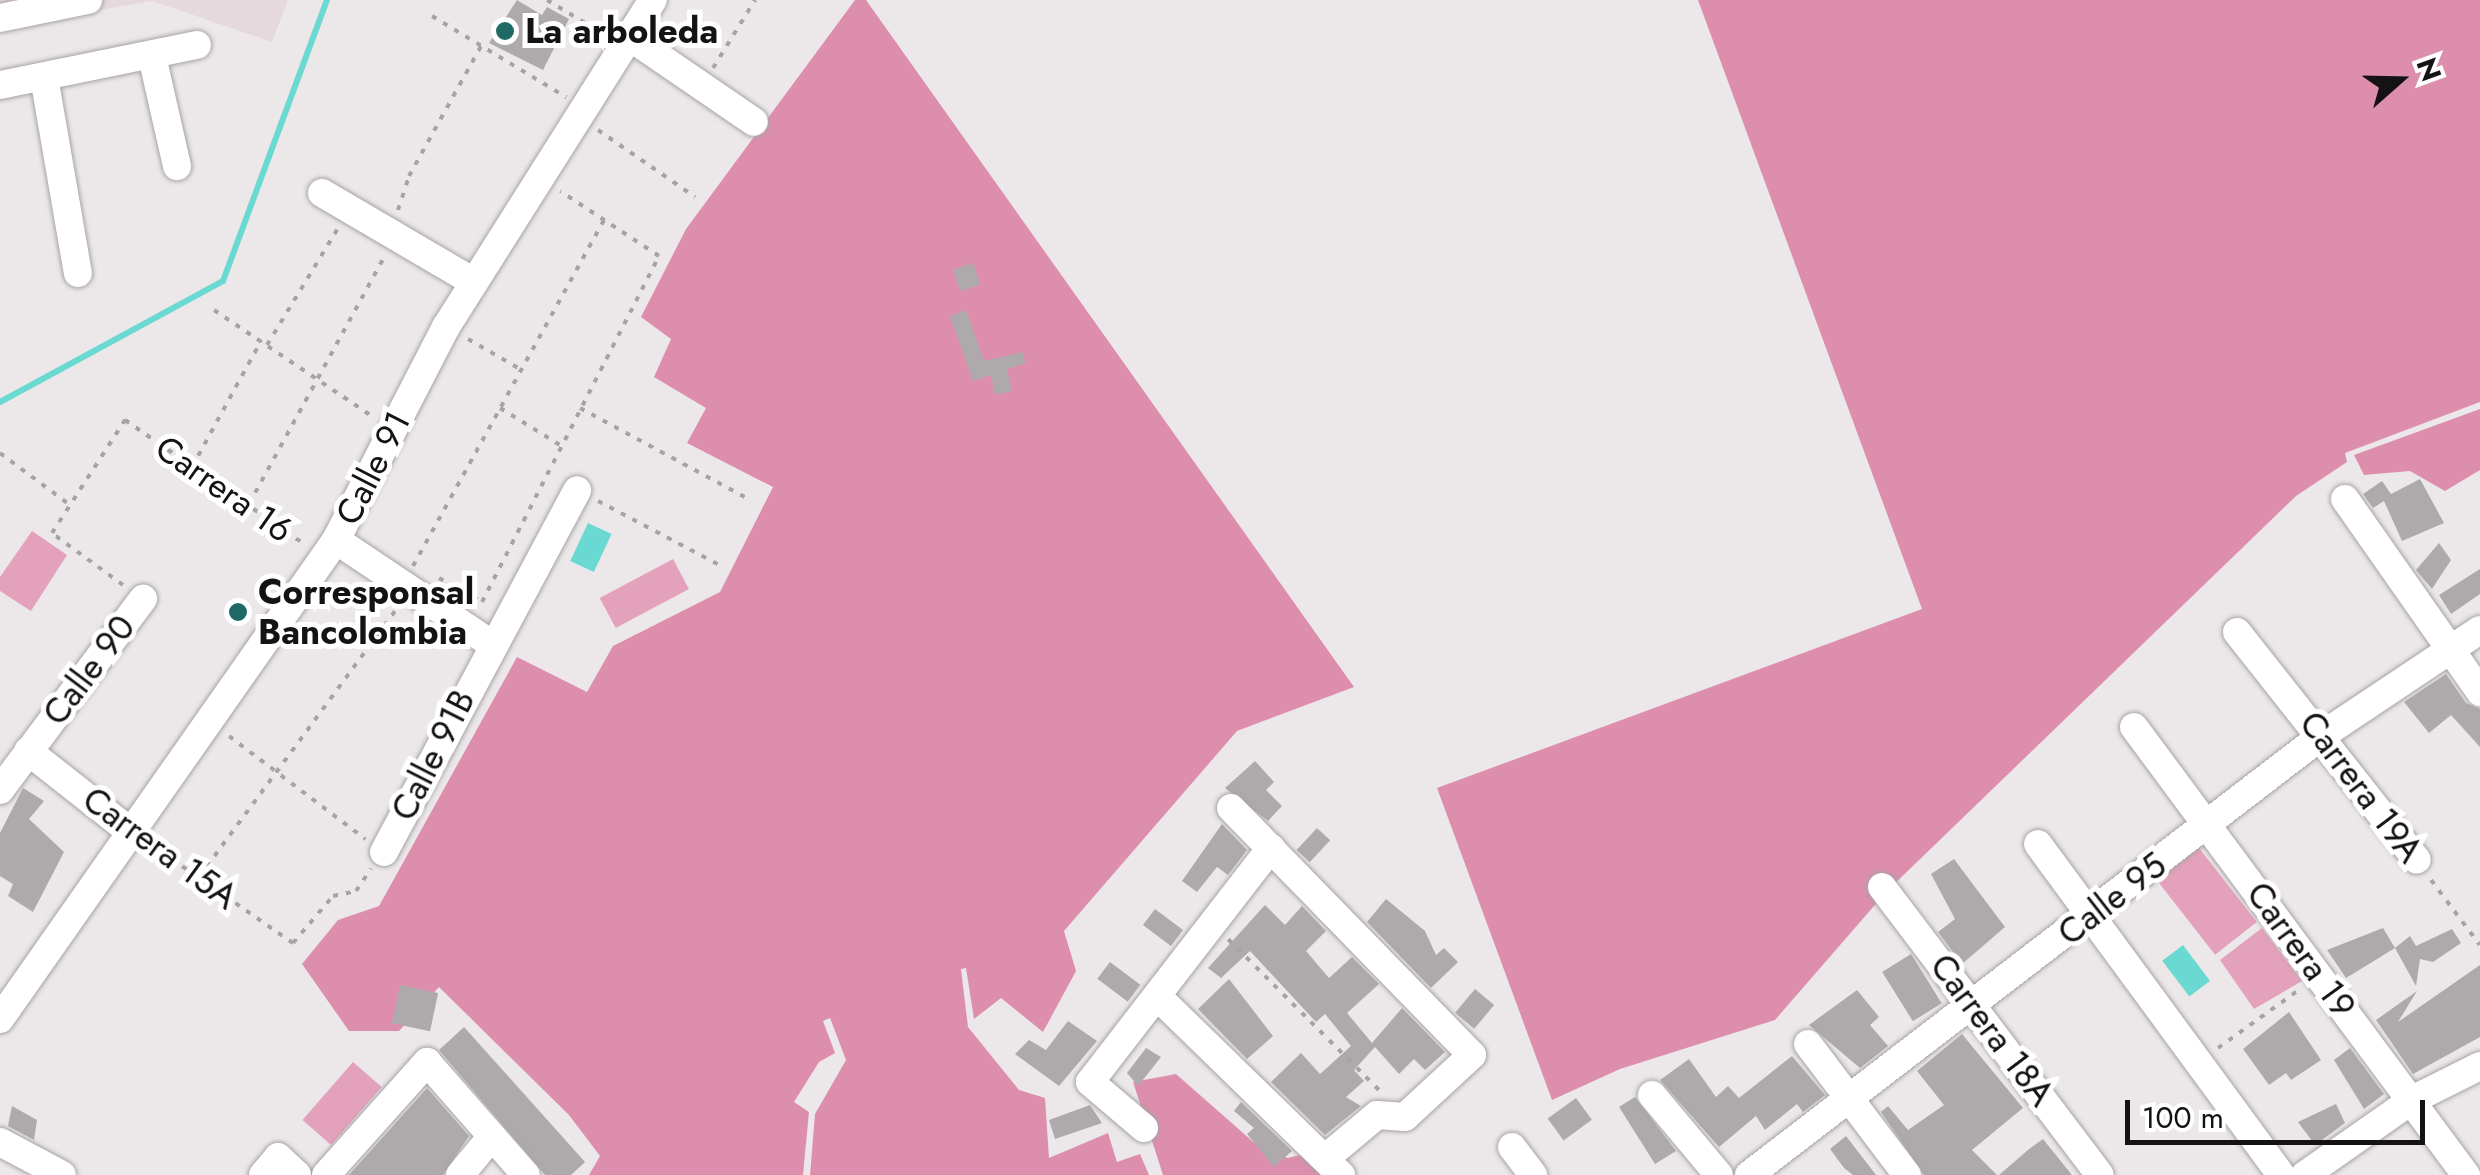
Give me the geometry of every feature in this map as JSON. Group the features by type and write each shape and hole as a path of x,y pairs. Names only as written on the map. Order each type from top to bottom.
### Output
{"street":[{"path":"0,18 88,0"},
{"name":"Calle 91","path":"0,1018 127,829 330,549 446,327 653,0"},
{"path":"627,42 754,122"},
{"path":"0,85 197,45"},
{"path":"152,56 178,166"},
{"path":"44,77 78,273"},
{"path":"322,193 474,282"},
{"name":"Calle 91B","path":"384,852 490,643 577,490"},
{"path":"2346,499 2447,650 2480,692"},
{"name":"Carrera 16","path":"330,549 412,578 490,643"},
{"name":"Calle 90","path":"0,790 142,599"},
{"name":"Calle 95","path":"1749,1175 2324,734 2480,630"},
{"name":"Carrera 19A","path":"2237,632 2324,734 2417,860"},
{"name":"Carrera 19","path":"2134,727 2210,824 2466,1175"},
{"name":"Carrera 15A","path":"28,750 127,829"},
{"path":"1157,996 1334,1166 1378,1115 1405,1116 1472,1055 1231,808"},
{"path":"2038,844 2281,1175"},
{"path":"1144,1128 1090,1082 1271,848"},
{"name":"Carrera 18A","path":"1882,887 2100,1175"},
{"path":"1808,1044 1907,1175"},
{"path":"326,1175 426,1062 526,1175"},
{"path":"2305,1175 2412,1100 2480,1066"},
{"path":"1652,1095 1719,1175"},
{"path":"460,1175 492,1136"},
{"path":"0,1142 62,1175"},
{"path":"1512,1147 1532,1175"}],"path":[{"path":"547,0 627,42"},
{"path":"701,88 755,0"},
{"path":"432,16 580,112 696,196"},
{"path":"250,504 394,238 409,176 481,46"},
{"path":"412,578 482,602 658,256 539,178"},
{"path":"192,466 349,209"},
{"path":"198,878 412,578 604,220"},
{"path":"214,310 319,376 392,432"},
{"path":"446,327 522,369"},
{"path":"500,408 560,445"},
{"path":"580,408 748,499"},
{"name":"Carrera 16","path":"70,506 125,420 250,504 330,549"},
{"path":"0,453 70,506 52,533 142,599"},
{"path":"546,473 723,566"},
{"path":"206,718 384,852"},
{"name":"Carrera 15A","path":"127,829 293,943"},
{"name":"Calle 91B","path":"293,943 333,896 356,891 384,852"},
{"name":"Carrera 19A","path":"2417,860 2480,945"},
{"path":"1211,922 1405,1116"},
{"path":"2197,1063 2320,975"}],"shaded area":[{"path":"0,0 288,0 272,42 152,1 0,27"},
{"path":"855,0 866,0 1354,687 1237,731 1064,931 1076,971 1043,1032 1001,998 974,1019 966,968 961,969 968,1027 1019,1090 1045,1098 1049,1158 1108,1133 1117,1162 1140,1154 1149,1175 810,1175 815,1114 846,1060 830,1018 823,1021 835,1053 819,1062 794,1102 809,1112 803,1175 589,1175 600,1156 569,1115 439,987 399,1031 349,1031 302,964 338,920 379,906 517,657 587,692 613,646 720,592 773,487 687,443 706,408 654,377 671,339 641,317 686,229"},
{"path":"1698,0 2480,0 2480,402 2345,453 2347,462 2296,496 1887,891 1775,1020 1620,1069 1552,1100 1437,788 1922,609"},
{"path":"2480,409 2480,470 2445,491 2410,471 2364,475 2354,455"},
{"path":"32,531 67,555 31,611 0,591 0,577"},
{"path":"673,559 689,589 616,628 600,598"},
{"path":"2199,848 2257,922 2215,955 2157,881"},
{"path":"2262,928 2302,981 2254,1009 2220,960"},
{"path":"353,1062 382,1087 331,1145 302,1120"},
{"path":"1176,1074 1259,1147 1288,1158 1312,1152 1339,1175 1163,1175 1133,1082"}],"water":[{"path":"588,523 612,534 594,572 570,561"},
{"path":"2183,945 2210,981 2189,997 2162,961"}],"building":[{"path":"517,0 542,15 547,7 569,19 543,70 489,43"},
{"path":"973,263 980,285 960,291 953,269"},
{"path":"966,310 984,361 1022,352 1026,363 1007,369 1012,391 995,395 991,375 973,381 950,316"},
{"path":"2420,479 2444,523 2402,541 2384,501 2373,508 2363,494 2382,481 2391,494"},
{"path":"2439,543 2451,560 2432,589 2416,570"},
{"path":"2480,569 2480,594 2451,614 2439,595"},
{"path":"2446,674 2466,703 2480,709 2480,747 2451,715 2429,733 2404,702"},
{"path":"1255,761 1274,782 1266,790 1282,806 1268,821 1225,788"},
{"path":"23,788 44,801 29,819 64,852 33,912 8,896 13,884 0,876 0,833"},
{"path":"1222,824 1247,850 1228,875 1217,867 1197,892 1182,881"},
{"path":"1317,828 1330,840 1310,862 1297,850"},
{"path":"1954,859 2005,927 1962,964 1938,932 1955,919 1931,874"},
{"path":"1386,899 1425,931 1436,955 1444,948 1458,962 1431,988 1367,922"},
{"path":"1265,905 1285,925 1302,906 1326,931 1306,951 1329,978 1352,957 1379,984 1347,1013 1372,1043 1402,1008 1445,1052 1425,1070 1414,1059 1399,1074 1375,1047 1354,1070 1364,1081 1346,1097 1361,1106 1325,1135 1271,1082 1301,1053 1320,1074 1351,1046 1325,1014 1316,1022 1250,951 1221,978 1208,968"},
{"path":"1155,909 1183,930 1171,946 1143,925"},
{"path":"2383,928 2395,948 2346,978 2327,950"},
{"path":"2452,929 2461,943 2433,962 2420,959 2416,986 2395,948 2410,936 2416,946"},
{"path":"1911,954 1942,1003 1913,1021 1882,972"},
{"path":"1110,962 1140,985 1128,1002 1097,979"},
{"path":"2480,965 2480,1037 2413,1074 2376,1020 2417,991 2398,1022"},
{"path":"1229,979 1273,1036 1247,1059 1198,1009"},
{"path":"400,985 438,993 430,1031 392,1023"},
{"path":"1475,989 1494,1005 1474,1029 1455,1013"},
{"path":"1857,990 1879,1017 1870,1025 1888,1046 1860,1068 1809,1025"},
{"path":"2289,1012 2321,1060 2291,1080 2286,1073 2269,1085 2243,1049"},
{"path":"1068,1021 1097,1041 1059,1086 1015,1054 1029,1040 1046,1050"},
{"path":"464,1027 585,1162 571,1175 545,1175 439,1050"},
{"path":"1962,1034 2023,1108 1972,1150 1997,1175 1924,1175 1881,1112 1888,1106 1908,1130 1944,1105 1917,1071"},
{"path":"1146,1048 1161,1057 1138,1086 1127,1073"},
{"path":"2350,1048 2384,1094 2364,1109 2334,1060"},
{"path":"1792,1056 1825,1095 1803,1112 1797,1104 1765,1130 1756,1116 1719,1147 1660,1080 1689,1059 1716,1097 1728,1086 1739,1098"},
{"path":"427,1088 469,1136 443,1175 349,1175"},
{"path":"1635,1097 1676,1151 1655,1164 1619,1107"},
{"path":"1576,1098 1592,1120 1564,1140 1548,1119"},
{"path":"1241,1102 1292,1151 1274,1167 1247,1134 1254,1128 1234,1111"},
{"path":"2336,1104 2345,1123 2315,1145 2298,1122"},
{"path":"1090,1105 1102,1123 1055,1139 1049,1120"},
{"path":"12,1106 37,1120 34,1140 8,1126"},
{"path":"1846,1136 1876,1175 1853,1175 1844,1168 1830,1149"},
{"path":"2043,1139 2072,1175 1999,1175 2028,1150"}],"waterway":[{"path":"0,402 223,281 327,0"}],"place":[{"name":"La arboleda","path":"505,31"},
{"name":"Corresponsal Bancolombia","path":"238,612"}]}
